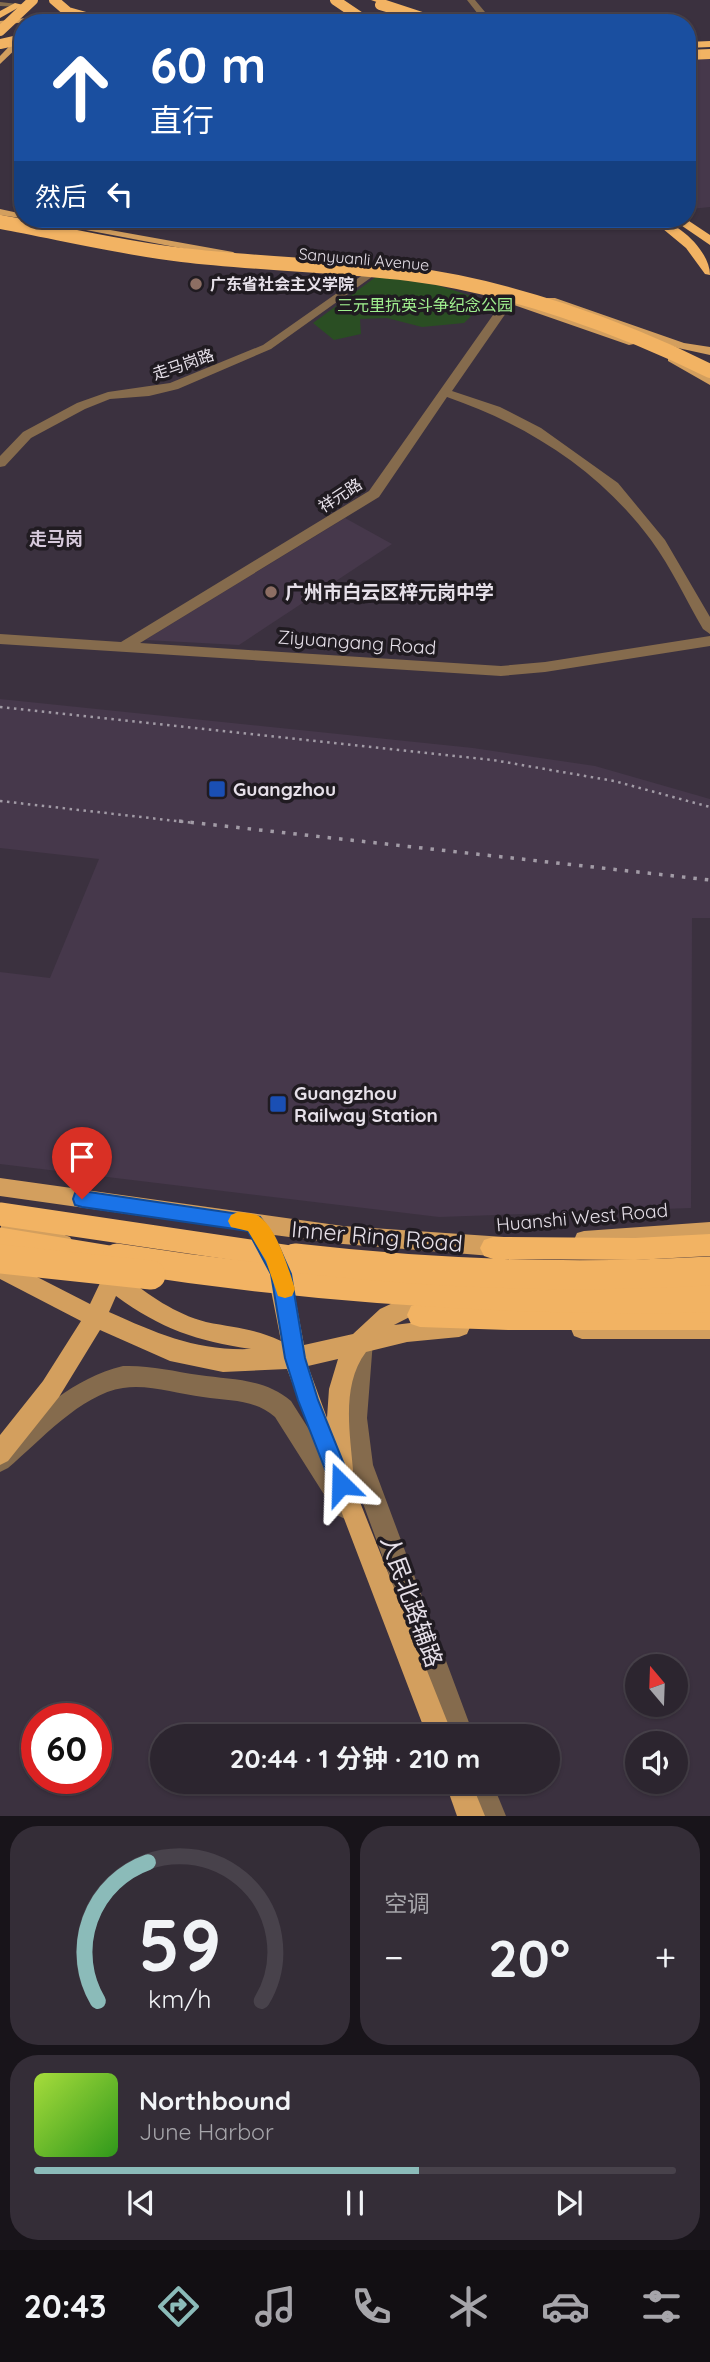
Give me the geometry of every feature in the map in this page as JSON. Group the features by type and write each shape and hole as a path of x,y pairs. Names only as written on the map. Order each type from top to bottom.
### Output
{"highway":[{"path":"0,23 33,0"},
{"path":"53,0 68,12 75,14"},
{"path":"326,0 347,14"},
{"path":"335,0 356,14"},
{"path":"374,2 424,13"},
{"path":"374,2 412,14"},
{"path":"418,14 424,13"},
{"path":"37,228 180,255 409,274 464,283 505,293 623,332 678,354 710,371"},
{"path":"41,228 142,245 233,255"},
{"path":"668,228 690,245 710,271"},
{"path":"685,228 710,254"},
{"path":"695,228 710,241"},
{"name":"Inner Ring Road","path":"0,1217 376,1266 552,1276 710,1271"},
{"path":"0,1239 302,1284"},
{"path":"493,1248 667,1248 710,1245"},
{"path":"0,1259 131,1274 512,1298 710,1298"},
{"path":"420,1315 466,1318 710,1318"}],"main road":[{"path":"26,8 39,0"},
{"path":"42,14 53,0"},
{"path":"61,0 57,9 64,14"},
{"path":"0,46 14,32"},
{"path":"0,63 14,47"},
{"name":"Sanyuanli Avenue","path":"34,228 186,259 445,282 587,311 682,346 710,351"},
{"name":"Sanyuanli Avenue","path":"83,228 233,255 425,271 510,295 640,345 710,381"},
{"path":"510,295 642,336"},
{"path":"679,363 695,367 708,362 703,356 682,346"},
{"name":"Huanshi West Road","path":"0,1187 254,1223 493,1248 710,1231"},
{"path":"0,1199 23,1190"},
{"path":"0,1217 58,1195"},
{"path":"45,1235 58,1195"},
{"path":"0,1453 40,1404 97,1317 112,1280 130,1206"},
{"path":"0,1217 64,1245 146,1306 184,1325 206,1332 253,1339 295,1358"},
{"path":"254,1223 268,1244 281,1274 295,1358 308,1400 360,1531 438,1703 439,1724"},
{"path":"343,1234 332,1238 327,1251 337,1266 349,1272 486,1284 586,1287 710,1284"},
{"path":"493,1248 514,1256 547,1261 710,1258"},
{"path":"0,1253 57,1300"},
{"path":"0,1268 57,1300 170,1350 222,1361 295,1358 362,1341 448,1327 710,1329"},
{"path":"362,1341 486,1284"},
{"path":"341,1484 339,1400 342,1377 362,1341 379,1323 411,1303 425,1297 486,1284"},
{"path":"420,1315 466,1308 710,1307"},
{"path":"463,1794 471,1816"}],"street":[{"path":"471,0 482,14"},
{"path":"0,5 26,8"},
{"name":"走马岗路","path":"0,463 27,435 81,406 108,396 149,392 174,386 267,347 371,274"},
{"name":"祥元路","path":"122,648 374,494 447,393 510,295"},
{"path":"447,393 496,410 537,431 613,486 658,540 710,629"},
{"name":"Ziyuangang Road","path":"0,639 122,648 290,655 500,671 545,667 710,642"},
{"name":"人民北路辅路","path":"362,1341 355,1391 355,1438 361,1465 438,1703 453,1724"},
{"path":"0,1460 77,1397 120,1377 150,1378 261,1393 273,1399 295,1425 360,1531"},
{"path":"484,1794 492,1816"}],"shaded area":[{"path":"710,55 710,207 696,208 696,56"},
{"name":"广州市白云区梓元岗中学","path":"345,518 392,544 239,645 145,640"},
{"path":"0,699 473,748 595,766 710,799 710,918 692,918 691,1208 439,1217 0,1164 0,972 50,978 99,859 0,848"}],"green space":[{"name":"三元里抗英斗争纪念公园","path":"377,276 437,285 487,301 464,323 422,327 387,318 360,319 361,334 334,340 313,323"}],"railway":[{"path":"0,707 493,760 614,781 710,807"},
{"path":"0,801 194,823"},
{"path":"179,821 710,880"}],"slow traffic":[{"path":"238,1221 254,1223 262,1233 275,1259 285,1289"}],"place":[{"name":"广东省社会主义学院","path":"196,284"},
{"name":"广州市白云区梓元岗中学","path":"271,592"},
{"name":"Guangzhou","path":"217,789"},
{"name":"Guangzhou Railway Station","path":"278,1104"}],"district":[{"name":"走马岗","path":"56,538"}],"route":[{"path":"82,1199 254,1223 268,1244 281,1274 295,1358 308,1400 341,1484"}]}
